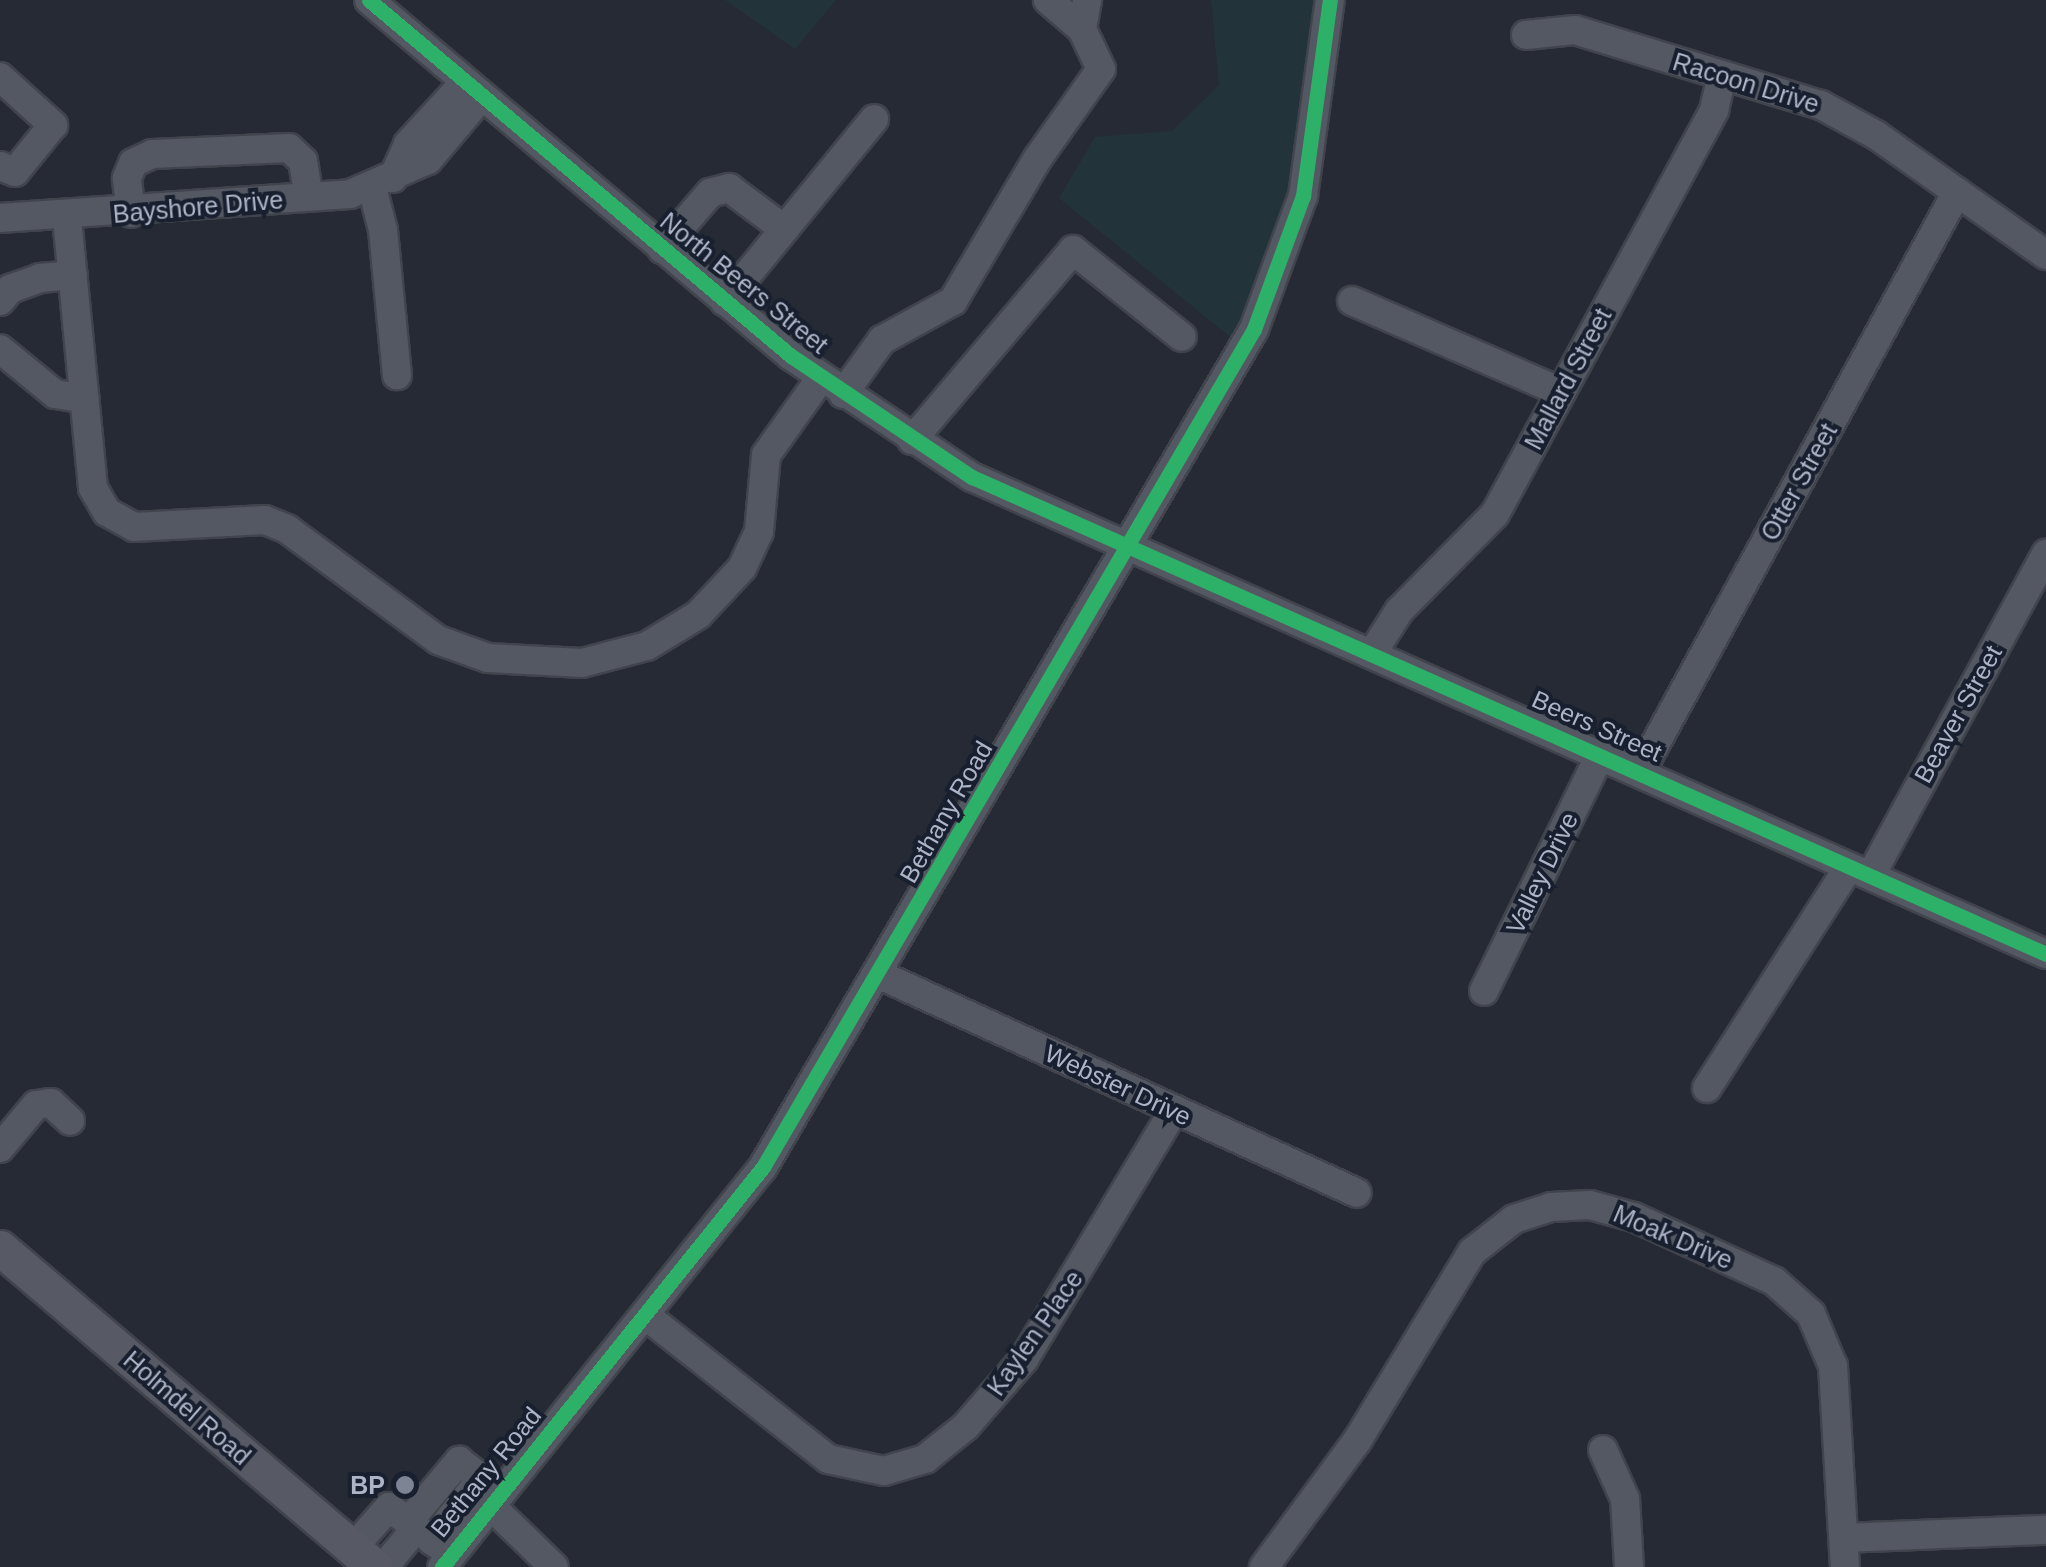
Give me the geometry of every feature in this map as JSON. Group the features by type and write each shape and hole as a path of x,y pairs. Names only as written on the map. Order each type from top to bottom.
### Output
{"main road":[{"name":"Holmdel Road","path":"0,1248 364,1558"}],"street":[{"name":"North Beers Street","path":"369,0 662,249 832,386 912,440 1070,524 1127,545"},
{"path":"67,218 94,488 117,521 134,527 265,520 287,529 438,640 488,658 582,663 646,646 698,616 742,568 759,532 766,455 882,340 953,300 983,259 1038,158 1101,70 1082,29 1048,0"},
{"path":"1082,29 1088,0"},
{"name":"Bethany Road","path":"430,1543 491,1492 645,1315 763,1167 880,975 1254,329 1281,266 1313,153 1330,0"},
{"name":"Racoon Drive","path":"1526,35 1575,30 1840,114 2046,255"},
{"name":"Mallard Street","path":"1373,652 1400,612 1484,531 1714,110 1722,76"},
{"path":"0,77 53,125 15,172 0,166"},
{"name":"Bayshore Drive","path":"0,218 67,218 309,197 382,182 428,160 472,90"},
{"path":"726,302 874,119"},
{"path":"131,213 128,178 134,163 152,154 289,148 303,161 309,197"},
{"path":"382,182 398,375"},
{"path":"662,249 710,193 729,188 784,230"},
{"name":"Otter Street","path":"1640,772 1957,192"},
{"path":"912,440 1074,250 1182,337"},
{"path":"0,300 10,289 40,278 73,275"},
{"path":"1352,301 1561,392"},
{"path":"0,349 55,394 85,399"},
{"name":"Beers Street","path":"1127,545 2046,954"},
{"name":"Beaver Street","path":"1707,1088 1860,871 2046,554"},
{"name":"Valley Drive","path":"1484,991 1600,755"},
{"name":"Webster Drive","path":"880,975 1357,1193"},
{"path":"0,1148 36,1105 51,1103 70,1121"},
{"name":"Kaylen Place","path":"645,1315 828,1459 884,1471 924,1459 966,1426 1024,1359 1174,1110"},
{"name":"Moak Drive","path":"1264,1567 1357,1441 1472,1252 1514,1219 1565,1205 1634,1217 1774,1281 1811,1314 1832,1366 1845,1567"},
{"path":"1603,1450 1625,1498 1629,1567"},
{"path":"384,1567 430,1543 459,1460 554,1567"},
{"path":"364,1558 389,1508 430,1543"},
{"path":"1844,1538 2046,1530"}],"shaded area":[{"path":"725,0 836,0 795,49"},
{"path":"1211,0 1333,0 1313,177 1245,349 1059,198 1095,137 1172,131 1219,85"}],"cycle path":[{"path":"369,0 791,356 972,477 2046,954"},
{"path":"442,1567 763,1167 1254,329 1303,196 1330,0"}],"place":[{"name":"BP","path":"405,1485"}]}
